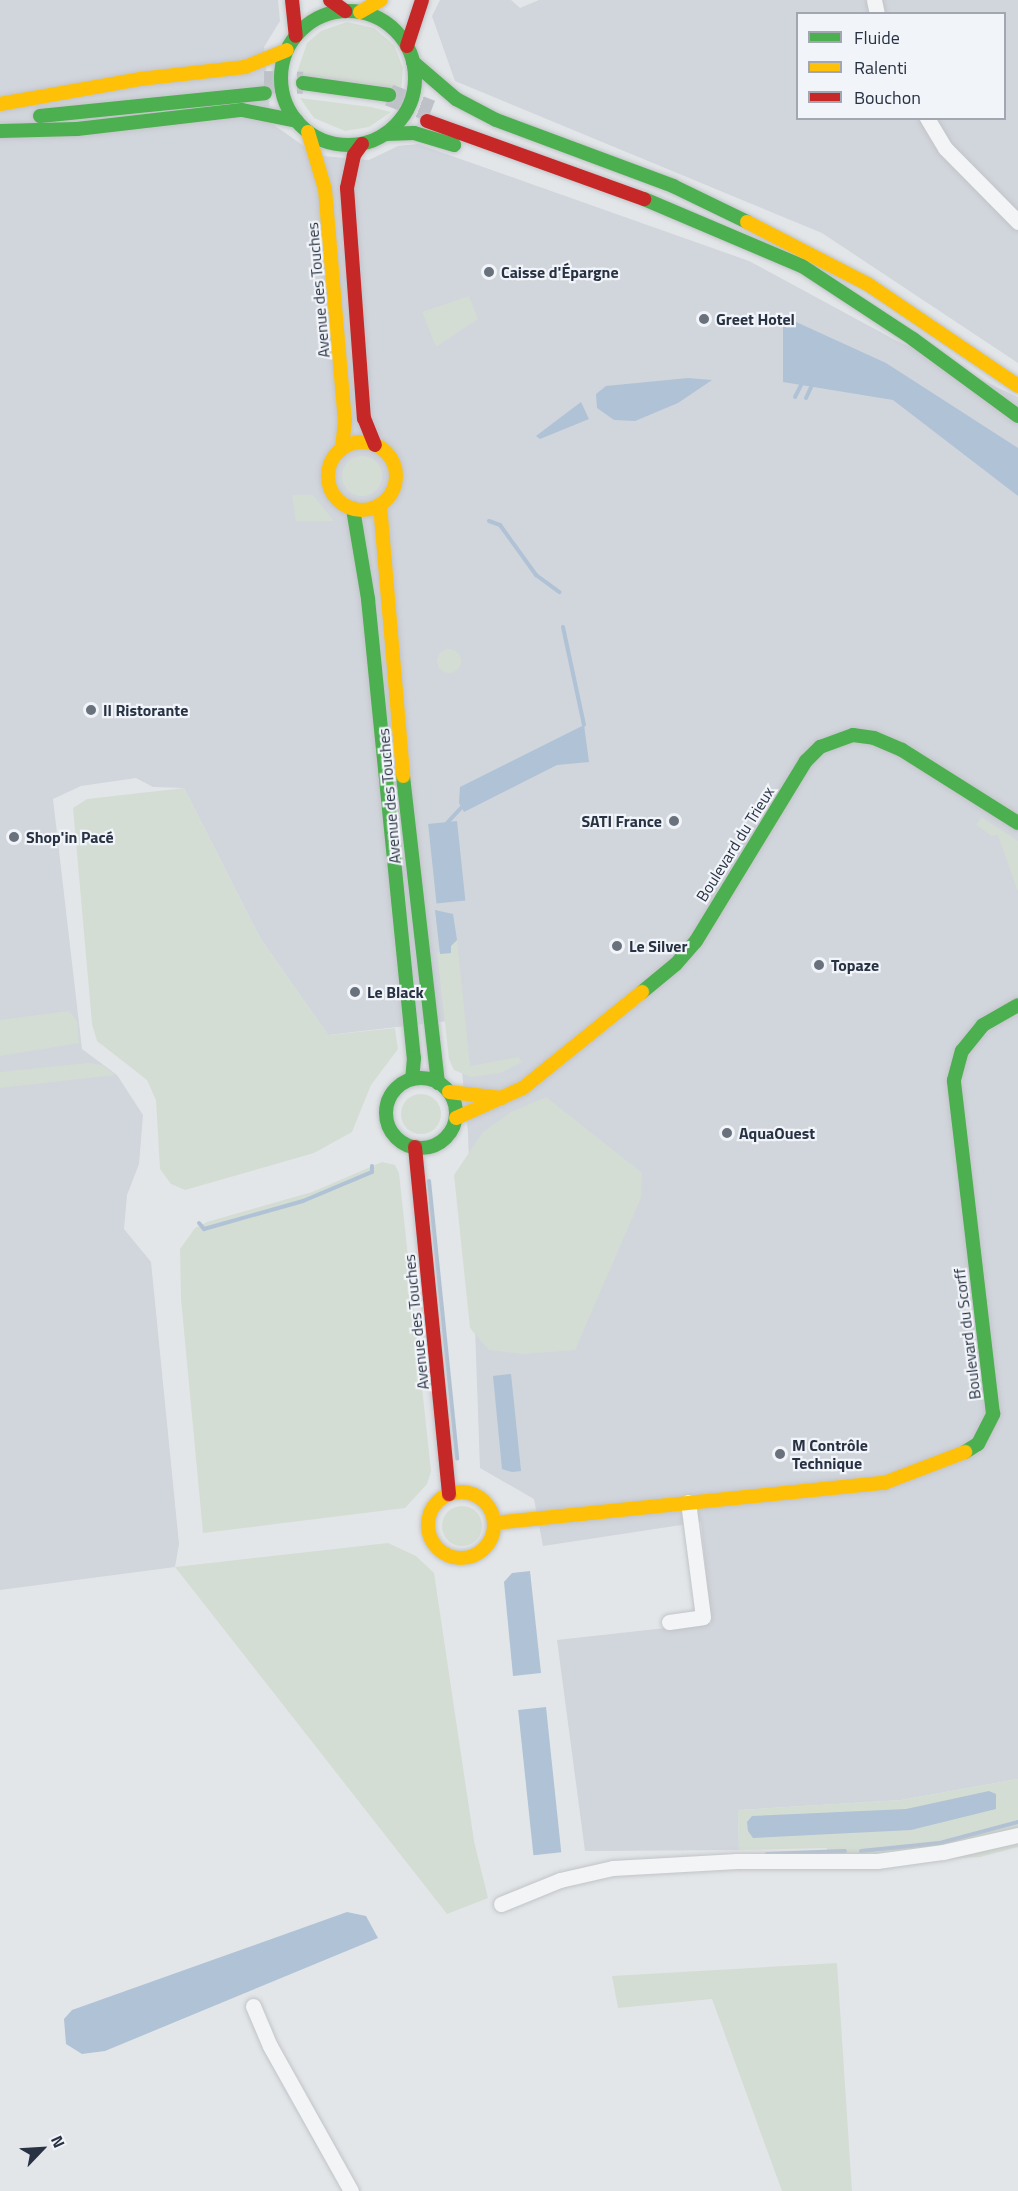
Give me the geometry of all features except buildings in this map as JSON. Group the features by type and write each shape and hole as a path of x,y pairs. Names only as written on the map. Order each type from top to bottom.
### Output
{"street":[{"path":"292,0 296,36"},
{"path":"330,0 345,11"},
{"path":"360,12 381,0"},
{"path":"407,46 422,0"},
{"path":"345,11 360,12 387,24 407,46 413,62 415,82 410,103 400,120 385,134 362,144 334,143 308,132 297,121 282,87 287,50 296,36 314,20 345,11"},
{"path":"0,104 140,80 245,67 287,50"},
{"path":"413,62 456,99 496,120 611,161 724,212 869,285 1018,386"},
{"path":"303,87 387,100"},
{"path":"0,112 264,88 0,120"},
{"path":"0,131 50,130 242,110 270,113 297,121"},
{"path":"724,212 429,116 687,216 802,266 913,339 1018,416"},
{"path":"928,120 945,148 1018,222"},
{"name":"Avenue des Touches","path":"308,132 325,189 345,420 342,449"},
{"path":"385,134 414,133 604,196 687,216"},
{"path":"362,144 354,155 347,188 364,418 375,445 391,459 396,475 393,491 381,505 367,510 353,509 338,500 329,484 330,468 342,449 355,443 375,445"},
{"name":"Avenue des Touches","path":"381,505 381,548 418,930 444,1087"},
{"name":"Avenue des Touches","path":"353,509 358,521 370,623 414,1058 412,1079"},
{"name":"Boulevard du Trieux","path":"456,1118 523,1088 675,964 696,941 806,761 820,747 853,735 874,738 902,750 1018,823"},
{"name":"Boulevard du Scorff","path":"494,1522 884,1483 952,1460 978,1444 993,1413 954,1080 962,1051 983,1025 1018,1005"},
{"path":"444,1087 456,1118 442,1141 415,1147 397,1138 386,1114 391,1095 412,1079 505,1098"},
{"name":"Avenue des Touches","path":"415,1147 450,1494"},
{"path":"465,1492 480,1497 492,1512 494,1522 491,1539 476,1554 458,1557 445,1553 430,1535 429,1517 440,1499 450,1494 465,1492"},
{"path":"669,1622 703,1617 688,1502"},
{"path":"501,1904 560,1880 613,1868 737,1861 877,1861 943,1852 1018,1835"},
{"path":"253,2006 270,2046 351,2191"}],"shaded area":[{"path":"0,0 278,0 280,21 264,47 271,123 304,146 311,155 369,160 398,146 418,144 749,261 897,341 1018,397 1018,1779 901,1800 738,1810 739,1850 585,1851 557,1640 711,1623 701,1522 543,1546 534,1499 480,1468 468,1133 457,1020 328,1035 260,938 184,788 153,787 136,778 81,786 53,799 82,1049 117,1075 143,1115 139,1164 127,1195 124,1229 151,1262 179,1544 175,1567 0,1590"},
{"path":"440,0 511,0 520,8 539,0 1018,0 1018,363 822,233 455,81 432,16"},
{"path":"347,22 374,28 394,45 403,68 401,92 376,85 296,76 307,43 321,31"},
{"path":"300,98 371,107 391,112 369,127 345,131 314,118"},
{"path":"469,296 478,319 436,347 422,312"},
{"path":"362,456 370,457 376,462 381,468 381,484 376,490 370,495 362,496 354,495 348,490 343,484 342,476 343,468 348,462 354,457"},
{"path":"292,495 313,495 334,521 296,521"},
{"path":"449,649 454,650 460,656 460,666 454,672 449,673 444,672 438,666 437,661 438,656 444,650"},
{"path":"184,788 260,938 328,1035 395,1028 398,1049 371,1085 352,1132 314,1153 185,1190 171,1184 160,1169 156,1100 147,1080 97,1041 92,1024 73,808 87,799"},
{"path":"981,817 1018,841 1018,892 998,835 992,836 976,825"},
{"path":"457,940 470,1066 518,1057 522,1062 500,1073 471,1077 454,1070 449,1059 437,953"},
{"path":"69,1011 77,1021 79,1043 0,1056 0,1020"},
{"path":"88,1063 102,1065 115,1075 0,1088 0,1072"},
{"path":"421,1094 429,1095 435,1100 440,1106 440,1122 435,1128 429,1133 421,1134 413,1133 407,1128 402,1122 401,1114 402,1106 407,1100 413,1095"},
{"path":"546,1097 642,1173 641,1198 575,1350 523,1354 489,1350 470,1328 454,1175 483,1132 511,1112"},
{"path":"382,1162 395,1165 399,1173 431,1471 427,1484 405,1508 203,1533 181,1299 180,1249 195,1228 207,1222 312,1192"},
{"path":"462,1506 476,1512 482,1526 476,1540 462,1546 448,1540 442,1526 448,1512"},
{"path":"388,1543 416,1556 434,1573 474,1841 488,1898 447,1914 175,1567"},
{"path":"1018,1779 1018,1847 980,1857 827,1866 827,1848 739,1850 738,1810 901,1800"},
{"path":"837,1963 852,2191 782,2191 712,1999 618,2008 612,1976"}],"water":[{"path":"783,316 886,363 1018,448 1018,496 893,400 783,382"},
{"path":"688,378 712,380 678,403 635,421 614,420 597,408 596,394 606,386"},
{"path":"581,402 589,419 540,439 536,436"},
{"path":"584,725 589,762 557,765 464,812 459,803 460,787"},
{"path":"457,821 465,901 437,904 428,824"},
{"path":"435,910 453,914 457,940 451,946 451,953 440,954"},
{"path":"511,1374 521,1471 512,1472 502,1469 493,1376"},
{"path":"530,1571 541,1673 513,1676 504,1582 512,1573"},
{"path":"546,1707 561,1852 533,1855 518,1710"},
{"path":"989,1791 996,1794 996,1809 911,1830 753,1838 748,1831 747,1822 752,1816 906,1809"},
{"path":"347,1912 366,1916 378,1938 105,2051 82,2054 66,2044 64,2019 72,2010"}],"waterway":[{"path":"795,397 801,385"},
{"path":"806,398 812,385"},
{"path":"489,521 500,525 536,575 559,592"},
{"path":"563,627 584,725"},
{"path":"447,823 461,808"},
{"path":"199,1223 204,1229 303,1201 372,1172 372,1166"},
{"path":"429,1181 457,1459"},
{"path":"861,1851 940,1843 1018,1822"},
{"path":"767,1854 845,1851"}],"tunnel":[{"path":"264,82 303,83"},
{"path":"389,95 431,111"}],"traffic: fast":[{"path":"348,11 374,16 395,31 410,52 415,78 410,104 395,125 374,140 348,145 322,140 301,125 286,104 281,78 286,52 301,31 322,16 348,11"},
{"path":"413,62 456,99 496,120 673,186 747,222"},
{"path":"303,83 389,95"},
{"path":"40,116 265,93"},
{"path":"0,131 77,129 242,110 297,121"},
{"path":"385,134 414,133 454,145"},
{"path":"644,199 802,266 913,339 1018,416"},
{"path":"353,509 368,599 414,1058 412,1079"},
{"path":"642,992 676,964 696,941 806,761 820,747 853,735 874,738 902,750 1018,823"},
{"path":"403,776 438,1083"},
{"path":"965,1452 978,1444 993,1414 954,1080 962,1051 983,1025 1018,1005"},
{"path":"421,1078 434,1081 446,1088 453,1100 456,1113 453,1126 446,1138 434,1145 421,1148 408,1145 396,1138 389,1126 386,1113 389,1100 396,1088 408,1081 421,1078"}],"traffic: slow":[{"path":"360,12 381,0"},
{"path":"0,104 140,79 245,67 287,50"},
{"path":"308,132 325,189 345,420 342,449"},
{"path":"747,222 869,285 1018,386"},
{"path":"362,442 375,445 386,452 393,463 396,476 393,489 386,500 375,507 362,510 349,507 338,500 331,489 328,476 331,463 338,452 349,445 362,442"},
{"path":"380,505 403,776"},
{"path":"456,1118 523,1088 642,992"},
{"path":"449,1092 502,1098"},
{"path":"494,1523 884,1483 965,1452"},
{"path":"461,1492 474,1495 484,1502 491,1512 494,1525 491,1538 484,1548 474,1555 461,1558 448,1555 438,1548 431,1538 428,1525 431,1512 438,1502 448,1495 461,1492"}],"traffic: jam":[{"path":"292,0 296,36"},
{"path":"330,0 345,11"},
{"path":"407,46 422,0"},
{"path":"427,121 644,199"},
{"path":"362,144 354,155 347,188 364,418 375,445"},
{"path":"415,1147 449,1494"}],"place":[{"name":"Caisse d'Épargne","path":"489,272"},
{"name":"Greet Hotel","path":"704,319"},
{"name":"Il Ristorante","path":"91,710"},
{"name":"SATI France","path":"674,821"},
{"name":"Shop'in Pacé","path":"14,837"},
{"name":"Le Silver","path":"617,946"},
{"name":"Topaze","path":"819,965"},
{"name":"Le Black","path":"355,992"},
{"name":"AquaOuest","path":"727,1133"},
{"name":"M Contrôle Technique","path":"780,1454"}]}
